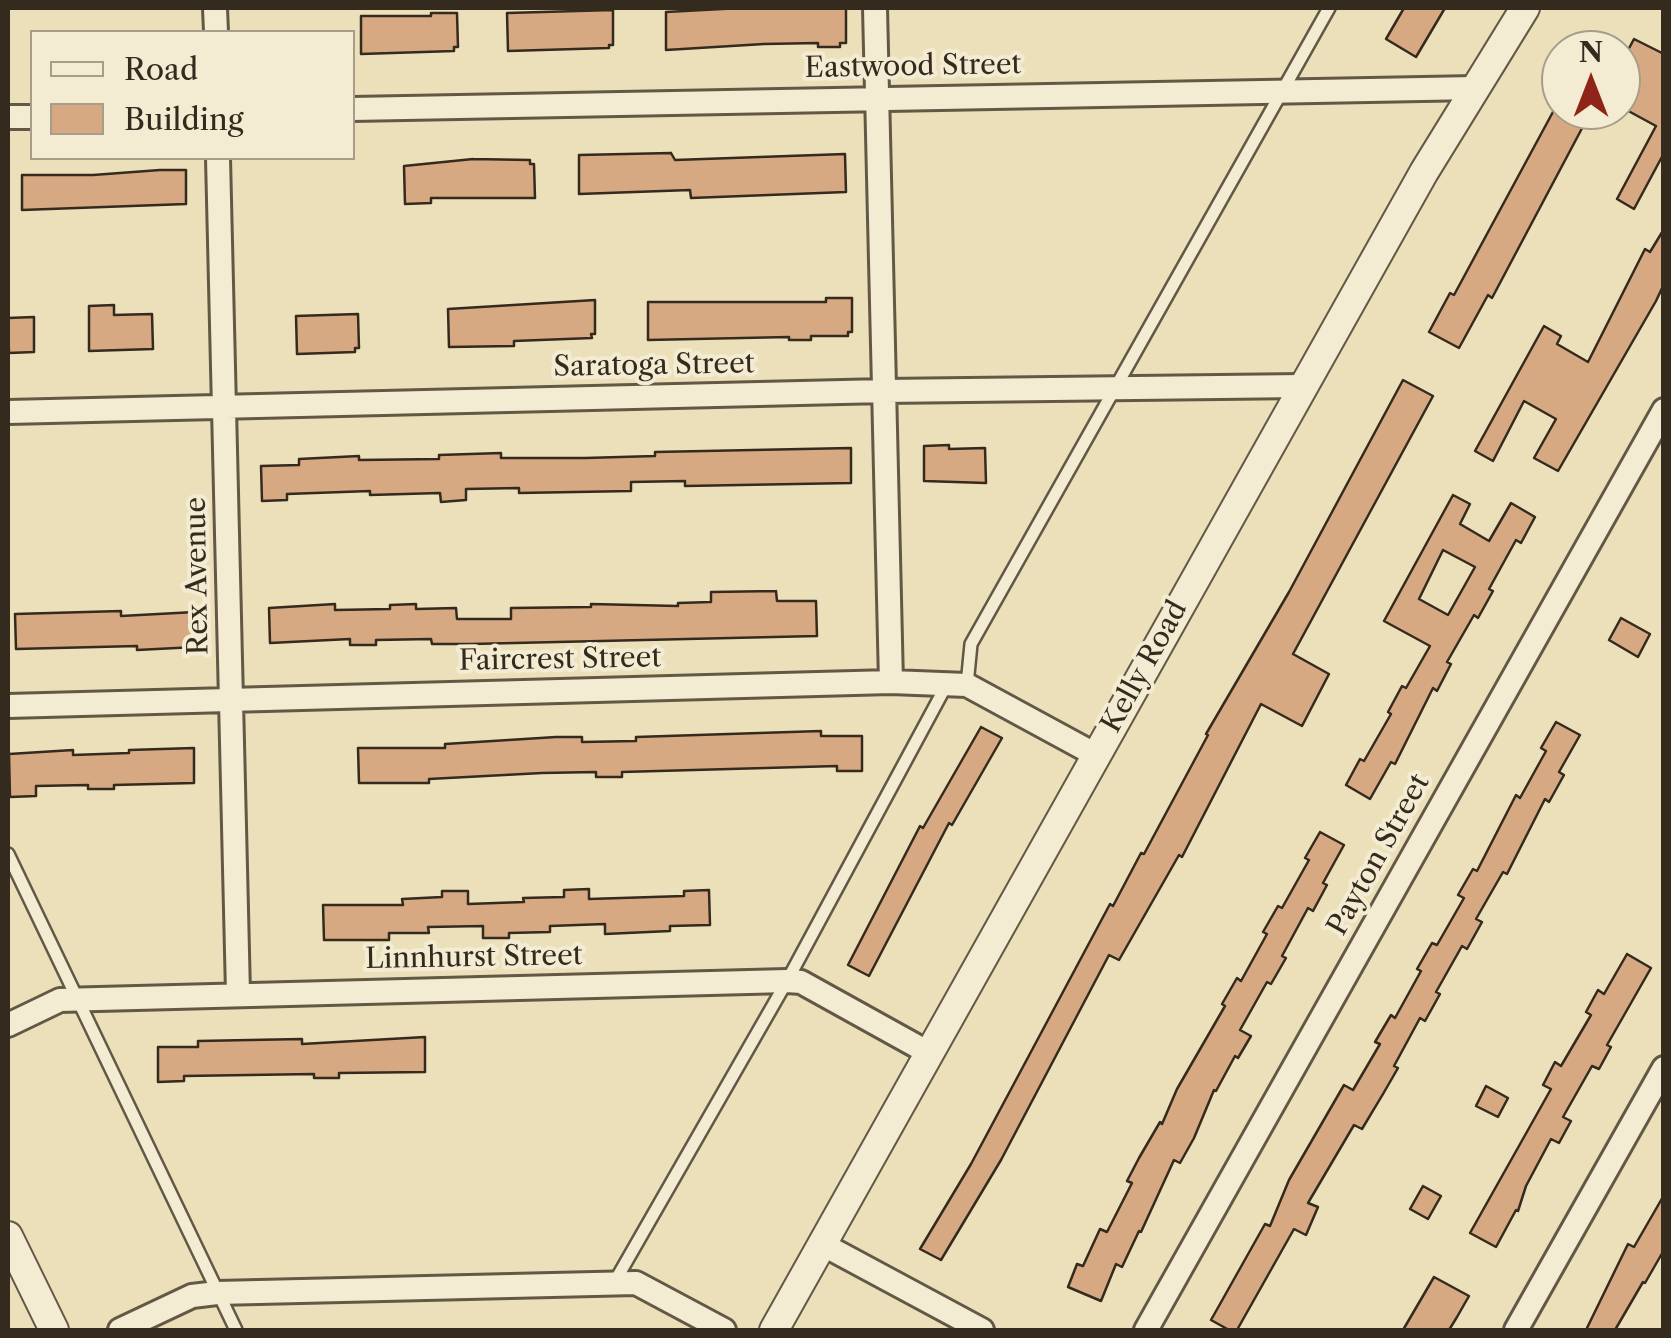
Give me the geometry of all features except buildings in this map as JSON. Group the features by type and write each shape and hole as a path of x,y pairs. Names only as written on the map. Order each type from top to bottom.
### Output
{"street":[{"path":"875,8 890,682"},
{"name":"Kelly Road","path":"774,1330 1302,386 1424,172 1525,8"},
{"name":"Eastwood Street","path":"355,109 1476,88"},
{"name":"Rex Avenue","path":"218,160 238,993"},
{"name":"Saratoga Street","path":"8,412 1302,386"},
{"name":"Payton Street","path":"1146,1330 1664,410"},
{"name":"Faircrest Street","path":"8,706 890,682 957,685 1096,755"},
{"name":"Linnhurst Street","path":"8,1026 60,1000 787,981 800,982 929,1053"},
{"path":"1516,1330 1664,1068"},
{"path":"8,1236 54,1330"},
{"path":"822,1244 982,1330"},
{"path":"120,1330 192,1296 217,1293 636,1283 724,1330"}],"lane":[{"path":"614,1283 957,685 971,644 1329,8"},
{"path":"8,854 236,1330"}]}
